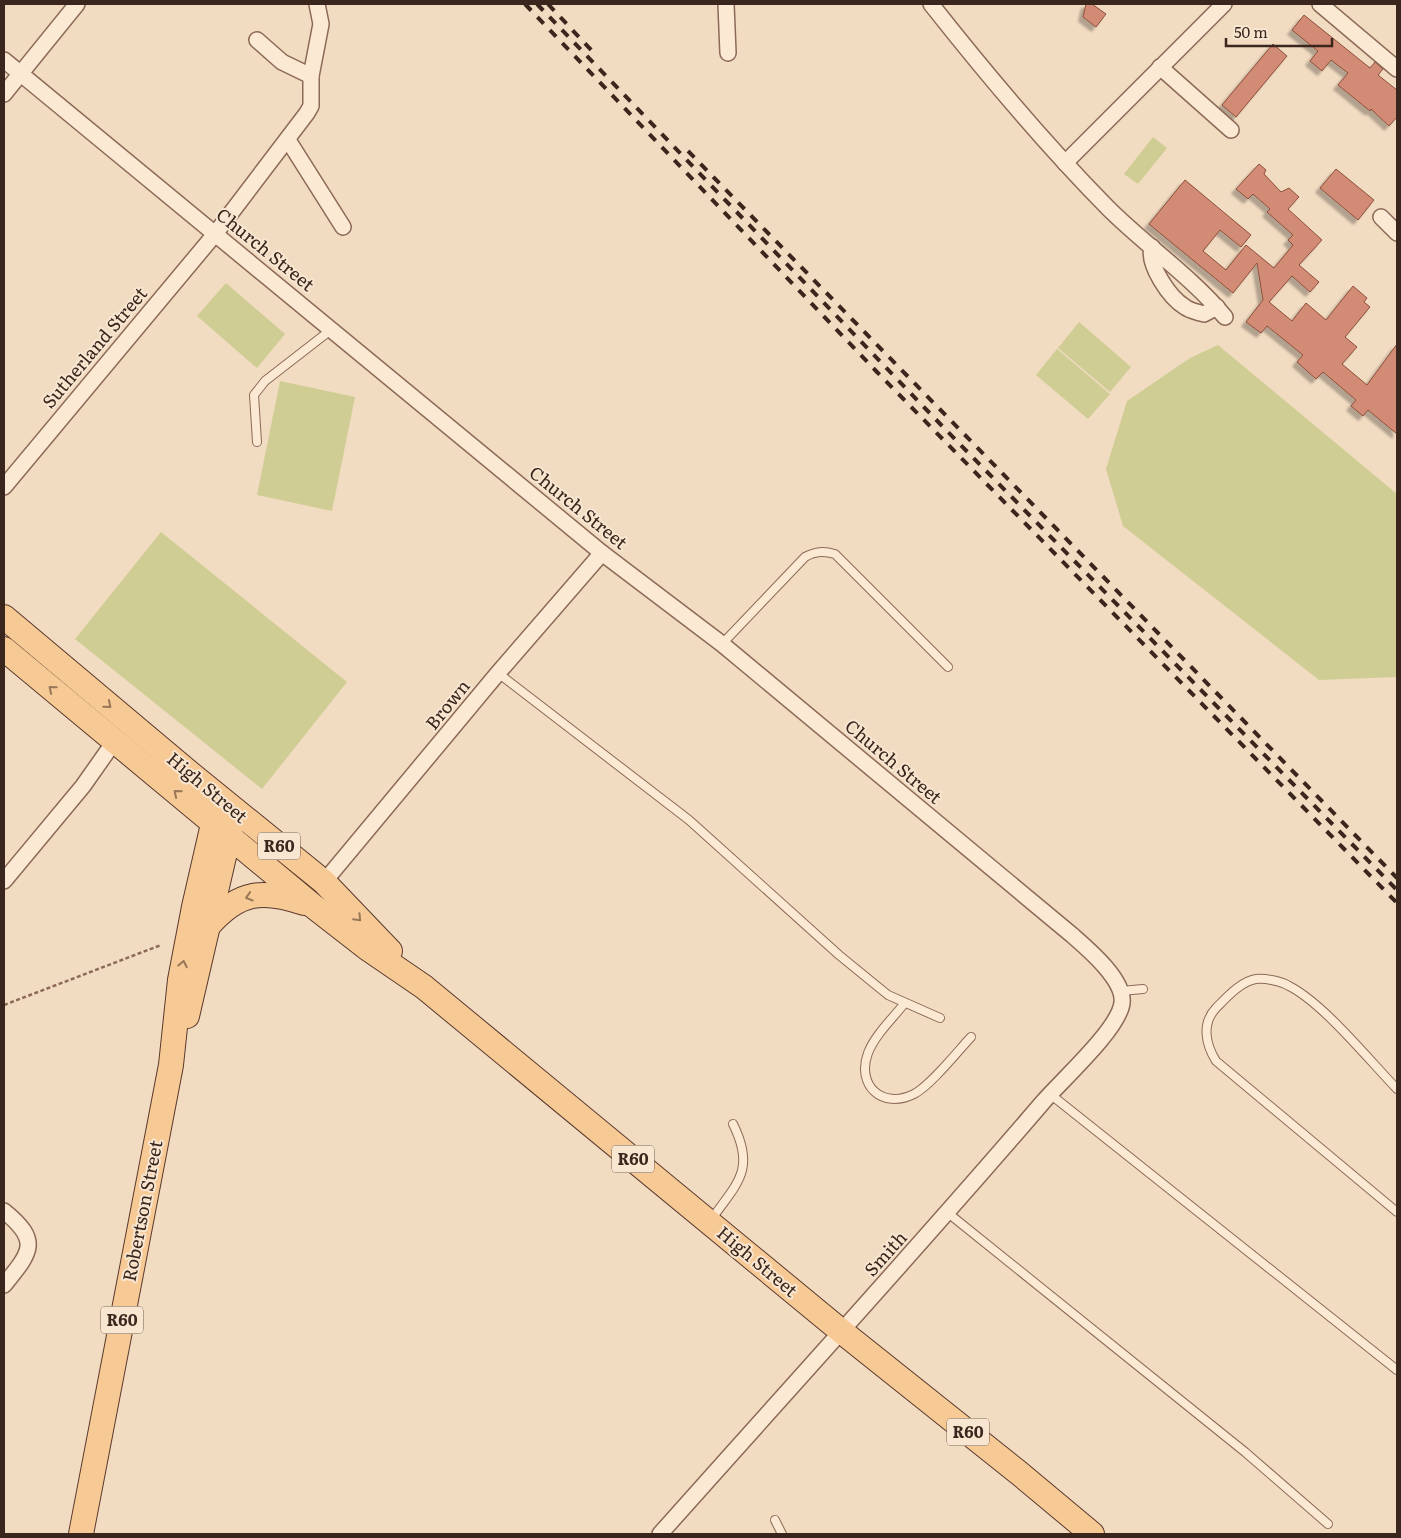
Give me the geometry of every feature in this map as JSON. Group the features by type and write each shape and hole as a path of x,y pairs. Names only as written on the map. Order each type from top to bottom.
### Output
{"main road":[{"name":"High Street","path":"4,617 227,804 324,882 424,987"},
{"name":"High Street","path":"4,649 313,906 367,948 424,987 841,1331 1019,1473 1092,1534"},
{"name":"Robertson Street","path":"171,1065 192,1001 209,925 221,830 227,804"},
{"name":"Robertson Street","path":"81,1534 171,1065 180,980 194,907 221,830"},
{"path":"209,925 228,906 254,895 275,894 313,906"}],"street":[{"path":"4,94 77,4"},
{"name":"Sutherland Street","path":"4,487 215,234 288,140 311,106 311,76 321,24 317,4"},
{"path":"726,4 728,53"},
{"path":"931,4 987,75 1065,163 1110,210 1152,247 1221,312 1204,314 1185,307 1158,275 1151,263 1152,247"},
{"path":"1065,163 1224,4"},
{"path":"1320,4 1397,69"},
{"path":"257,40 282,62 311,76"},
{"name":"Church Street","path":"4,60 602,553 722,644 1072,935 1108,970 1121,991"},
{"path":"1160,67 1231,130"},
{"path":"288,140 343,227"},
{"path":"1381,217 1397,233"},
{"name":"Brown","path":"324,882 498,673 602,553"},
{"path":"4,881 82,786 114,742"},
{"name":"Smith","path":"660,1534 948,1213 1050,1094 1115,1023 1123,1002 1121,991"},
{"path":"4,1210 26,1232 28,1248 24,1261 4,1285"}],"lane":[{"path":"257,442 254,395 265,381 332,329"},
{"path":"722,644 806,557 814,552 826,551 835,554 948,667"},
{"path":"498,673 689,820 839,954 888,995 904,1004 940,1018"},
{"path":"1397,1089 1336,1025 1302,993 1288,984 1256,979 1242,984 1214,1010 1208,1024 1206,1036 1209,1051 1220,1066 1397,1212"},
{"path":"1121,991 1142,989"},
{"path":"904,1004 868,1052 864,1066 869,1084 878,1095 890,1101 916,1093 971,1037"},
{"path":"1050,1094 1397,1368"},
{"path":"710,1222 740,1179 744,1168 744,1152 732,1124"},
{"path":"948,1213 1245,1452 1328,1524"},
{"path":"775,1520 782,1534"}],"path":[{"path":"4,1005 161,945"}],"shaded area":[{"path":"1153,137 1167,148 1138,184 1124,174"},
{"path":"226,283 285,334 257,368 197,316"},
{"path":"1079,322 1131,367 1110,392 1058,348"},
{"path":"1218,345 1397,494 1397,677 1319,680 1123,526 1106,469 1127,401 1190,358"},
{"path":"1057,349 1110,394 1088,419 1036,375"},
{"path":"280,381 355,397 332,511 257,495"},
{"path":"161,532 347,682 262,789 75,639"}],"building":[{"path":"1086,4 1092,4 1106,14 1096,27 1083,17"},
{"path":"1304,15 1370,68 1375,62 1383,69 1378,75 1397,90 1397,117 1389,126 1371,109 1370,111 1338,85 1348,73 1331,60 1322,71 1310,61 1318,51 1292,30"},
{"path":"1273,44 1287,56 1236,117 1222,105"},
{"path":"1259,164 1266,170 1264,174 1281,192 1289,188 1299,197 1288,209 1322,240 1299,265 1319,282 1310,292 1292,276 1269,302 1292,321 1306,303 1326,320 1353,286 1367,298 1364,302 1370,307 1345,337 1357,347 1342,364 1367,385 1397,344 1397,434 1368,410 1363,416 1351,406 1356,400 1323,372 1316,379 1297,362 1303,355 1267,326 1261,333 1246,322 1263,300 1257,263 1233,293 1149,224 1185,180 1251,235 1241,247 1220,230 1203,251 1226,270 1246,245 1274,268 1293,245 1288,240 1293,235 1267,212 1270,209 1253,194 1248,199 1236,189"},
{"path":"1336,169 1374,200 1358,220 1320,188"}],"railway":[{"path":"525,4 876,371 1397,903"},
{"path":"537,4 946,430 1397,890"},
{"path":"548,4 593,52"},
{"path":"688,151 1397,878"}]}
